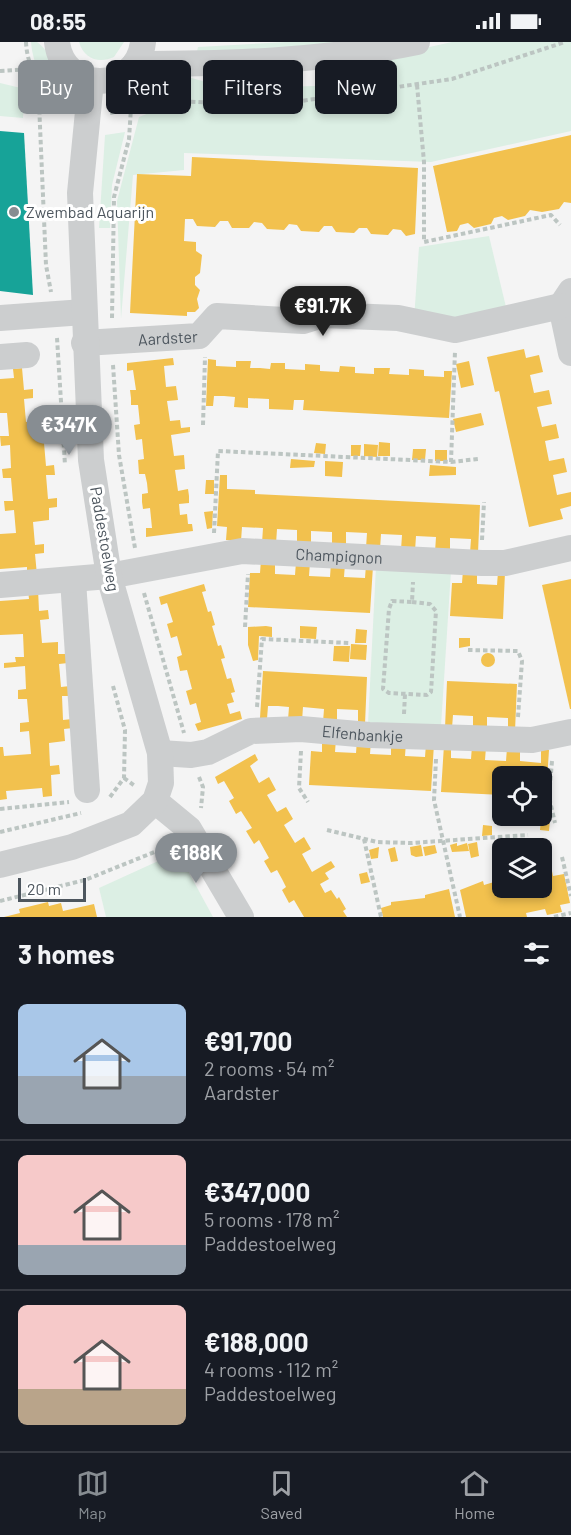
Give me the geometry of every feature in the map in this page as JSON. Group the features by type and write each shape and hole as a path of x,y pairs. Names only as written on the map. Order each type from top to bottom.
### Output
{"street":[{"path":"94,81 116,80 139,53 253,62 371,52 417,42"},
{"path":"56,43 62,60"},
{"name":"Paddestoelweg","path":"88,114 80,193 84,343 91,460 109,576 160,753 161,783 155,801"},
{"name":"Aardster","path":"84,343 199,336 217,316 303,321 322,315 398,318 455,330 566,298 571,353"},
{"path":"4,315 84,312"},
{"path":"0,357 27,355"},
{"name":"Champignon","path":"0,585 109,576 249,552 505,563 571,548"},
{"path":"73,580 88,801"},
{"name":"Elfenbankje","path":"160,753 191,755 208,752 251,731 302,729 516,740 532,740 562,734"},
{"path":"0,865 72,848 131,824 155,801 189,829 241,917"}],"path":[{"path":"0,71 32,69 26,42"},
{"path":"191,102 231,104 294,102 452,80 565,42"},
{"path":"417,85 424,162 424,242 551,215 560,225"},
{"name":"Paddestoelweg","path":"130,114 129,139 114,197 112,341 119,455 138,570 162,663 203,787 202,807 189,829"},
{"path":"450,462 455,330"},
{"path":"199,336 205,360 203,425"},
{"path":"213,557 218,452 450,462 478,459"},
{"path":"482,563 484,502"},
{"path":"245,627 249,552"},
{"path":"412,602 415,560"},
{"path":"392,601 412,602 430,604 436,611 431,692 427,695 389,693 383,689 389,609 392,601"},
{"path":"256,731 262,639 349,643"},
{"path":"468,650 518,651 522,661 516,740"},
{"path":"302,729 299,788 308,802"},
{"path":"555,823 549,797 562,734"},
{"path":"437,737 434,800 460,917"},
{"path":"0,832 88,801 124,778"},
{"path":"0,809 88,801"},
{"path":"0,901 85,880 162,849 189,829"},
{"path":"327,830 377,842 442,842 528,835"},
{"path":"364,839 381,917"},
{"path":"562,857 571,896"},
{"path":"554,917 571,913"}],"green space":[{"path":"31,42 37,42 53,60 34,60"},
{"path":"79,42 124,42 114,57 98,60 88,56"},
{"path":"286,42 377,42 196,56 198,47"},
{"path":"452,42 571,42 571,131 431,162 184,153 184,170 133,175 121,319 117,201 139,117 146,114 191,114 191,78 203,81 203,114 303,114 303,86 315,86 315,114 397,114 397,60 371,60"},
{"path":"0,83 18,87 18,114 23,114 23,118 0,116"},
{"path":"125,132 112,185 110,228 99,228 105,135"},
{"path":"489,236 506,307 444,321 414,320 419,247"},
{"path":"376,566 451,571 441,726 368,724"},
{"path":"167,857 181,858 213,917 106,917 99,888"}],"building: Homes":[{"path":"571,135 571,203 564,202 559,209 542,212 530,210 525,216 508,220 502,216 494,218 491,224 474,228 468,223 460,225 457,231 447,232 433,166"},
{"path":"192,157 418,168 415,234 406,236 401,230 393,229 388,235 371,234 367,228 359,228 354,233 336,232 332,226 324,226 319,232 301,231 297,225 289,224 284,230 267,229 262,223 254,222 249,228 232,228 228,221 220,221 215,227 197,226 193,219 185,219 184,241 196,242 196,251 202,255 200,273 195,277 195,285 200,290 197,299 199,308 195,312 187,312 187,316 130,313 137,174 191,176"},
{"path":"524,349 526,358 539,355 543,372 530,375 534,393 549,390 552,404 537,407 542,427 556,424 559,438 545,441 549,461 564,458 567,472 553,475 557,495 571,492 571,506 560,509 563,519 529,527 499,391 495,392 487,357"},
{"path":"173,358 174,365 164,366 166,387 176,386 178,400 167,401 170,421 180,420 181,428 190,427 190,432 171,435 174,456 184,455 185,469 175,470 178,491 188,489 189,496 189,503 179,504 180,515 187,514 188,524 192,524 193,531 146,537 146,528 152,528 150,508 143,509 142,494 148,493 147,483 145,474 139,474 138,460 144,459 142,439 136,440 134,425 140,424 138,405 131,405 130,390 136,390 133,370 127,371 127,363"},
{"path":"208,359 216,360 216,366 236,367 236,361 251,361 250,368 270,369 271,363 285,363 285,369 305,370 305,364 320,365 320,371 339,372 340,366 355,367 355,373 374,374 374,368 390,368 389,374 409,375 409,369 424,370 424,376 444,377 444,371 452,371 449,418 303,410 304,400 294,400 293,410 269,409 269,399 248,398 248,408 234,407 235,397 224,396 214,396 213,406 206,406"},
{"path":"469,361 474,385 461,388 456,364"},
{"path":"22,368 24,390 33,389 33,398 24,399 26,422 42,421 43,433 52,433 53,442 44,443 46,466 54,465 55,475 46,475 48,499 57,498 57,507 49,508 49,520 33,522 35,545 44,544 44,553 35,554 37,575 27,576 27,567 0,569 0,534 16,533 14,510 5,511 4,501 13,501 11,478 3,478 2,469 11,468 10,445 1,446 0,436 9,436 7,413 0,413 0,379 14,378 13,369"},
{"path":"481,413 484,425 456,432 453,419"},
{"path":"379,442 390,443 390,456 378,456"},
{"path":"316,443 326,444 325,454 314,453"},
{"path":"364,444 378,445 377,457 364,456"},
{"path":"351,445 361,445 360,456 351,456"},
{"path":"413,449 426,449 425,460 412,460"},
{"path":"435,450 447,450 447,461 435,461"},
{"path":"291,459 315,461 314,467 290,468"},
{"path":"325,461 343,462 342,477 325,476"},
{"path":"430,465 456,467 456,475 429,476"},
{"path":"220,475 227,475 227,489 255,490 255,494 480,505 478,553 470,553 471,539 450,538 450,552 435,552 436,537 416,536 415,551 401,550 402,535 381,534 380,549 366,548 367,533 346,532 346,547 332,546 332,532 311,531 311,545 297,545 297,530 277,529 276,544 262,543 263,528 242,527 241,541 226,540 227,527 217,526"},
{"path":"206,480 214,480 214,494 205,494"},
{"path":"213,511 212,528 207,529 204,512"},
{"path":"261,560 275,561 275,574 295,575 296,562 310,562 309,576 330,577 331,563 345,564 344,577 365,578 366,565 373,566 370,613 248,607 250,573 260,573"},
{"path":"463,570 477,571 477,584 497,585 498,572 505,572 503,619 450,616 452,583 462,583"},
{"path":"571,579 571,709 570,709 542,585"},
{"path":"204,584 206,591 202,592 208,612 211,611 215,625 212,626 218,646 221,645 225,658 221,659 227,679 231,678 235,692 231,693 234,702 227,704 230,714 240,711 242,719 198,731 195,724 201,722 196,703 190,705 186,691 192,689 187,670 180,671 177,657 182,655 177,636 171,638 167,624 173,622 167,603 161,605 159,597"},
{"path":"38,589 39,611 48,610 49,619 40,620 42,643 58,642 58,654 68,654 68,663 59,664 61,687 70,686 70,696 62,696 63,720 72,719 73,728 64,729 65,741 49,743 50,766 59,765 60,774 51,775 52,796 43,797 42,788 6,791 7,799 0,800 0,747 3,747 4,756 31,754 29,731 20,732 20,723 29,722 27,699 18,699 18,690 26,689 25,666 4,668 4,663 16,662 15,657 24,657 23,634 0,635 0,601 29,599 28,590"},
{"path":"300,626 317,627 316,639 300,638"},
{"path":"248,627 272,627 272,637 259,636 258,660 253,661 248,645"},
{"path":"356,629 367,630 366,643 355,643"},
{"path":"459,638 470,638 470,646 459,648"},
{"path":"351,644 367,645 366,660 350,659"},
{"path":"334,646 350,646 349,662 333,661"},
{"path":"488,653 493,655 495,660 493,665 488,667 483,665 481,660 483,655"},
{"path":"263,671 367,677 365,724 358,723 358,710 337,709 337,722 323,722 324,709 303,707 302,721 288,720 289,707 268,706 267,719 260,718"},
{"path":"447,681 517,684 515,731 508,731 508,718 487,717 487,730 473,729 473,716 453,715 452,728 445,728"},
{"path":"322,739 336,739 335,752 356,753 357,740 371,741 370,754 391,755 391,742 406,743 405,756 425,757 426,744 434,744 431,791 309,785 311,751 322,752"},
{"path":"444,745 451,745 451,758 471,759 472,746 486,747 485,760 506,761 507,748 520,748 520,761 541,763 541,749 549,750 548,766 492,766 492,795 441,792"},
{"path":"255,754 258,760 250,766 259,783 269,777 276,790 267,795 277,812 286,807 293,819 284,825 295,843 304,837 311,849 302,854 312,872 331,861 335,867 325,873 329,879 320,884 325,893 331,890 337,899 339,897 346,909 343,911 347,917 304,917 294,900 289,903 282,890 286,887 282,879 277,870 271,873 264,861 269,858 259,840 254,844 246,831 252,828 241,811 236,814 229,801 234,798 224,781 218,784 215,777"},
{"path":"483,825 492,826 492,835 482,836"},
{"path":"540,826 549,826 549,831 540,830"},
{"path":"477,842 479,856 471,858 468,844"},
{"path":"457,843 457,846 467,843 469,851 452,852 450,845"},
{"path":"421,845 423,856 411,855 410,847"},
{"path":"435,845 437,853 425,856 423,847"},
{"path":"379,847 378,858 371,859 369,850"},
{"path":"395,847 398,861 391,862 388,849"},
{"path":"552,871 553,876 564,874 570,903 560,905 562,912 547,915 545,909 526,913 527,917 466,917 460,890 483,881 484,885 492,883 492,898 552,898"},
{"path":"367,872 370,882 361,884 359,874"},
{"path":"449,889 455,917 383,917 381,908 391,905 391,902 425,898 425,895"},
{"path":"48,902 49,906 61,903 63,911 94,904 97,917 4,917 20,913 19,909"}],"building: Public":[{"name":"Zwembad Aquarijn","path":"0,131 24,133 33,295 0,291"}],"place":[{"name":"Zwembad Aquarijn","path":"14,212"}]}
